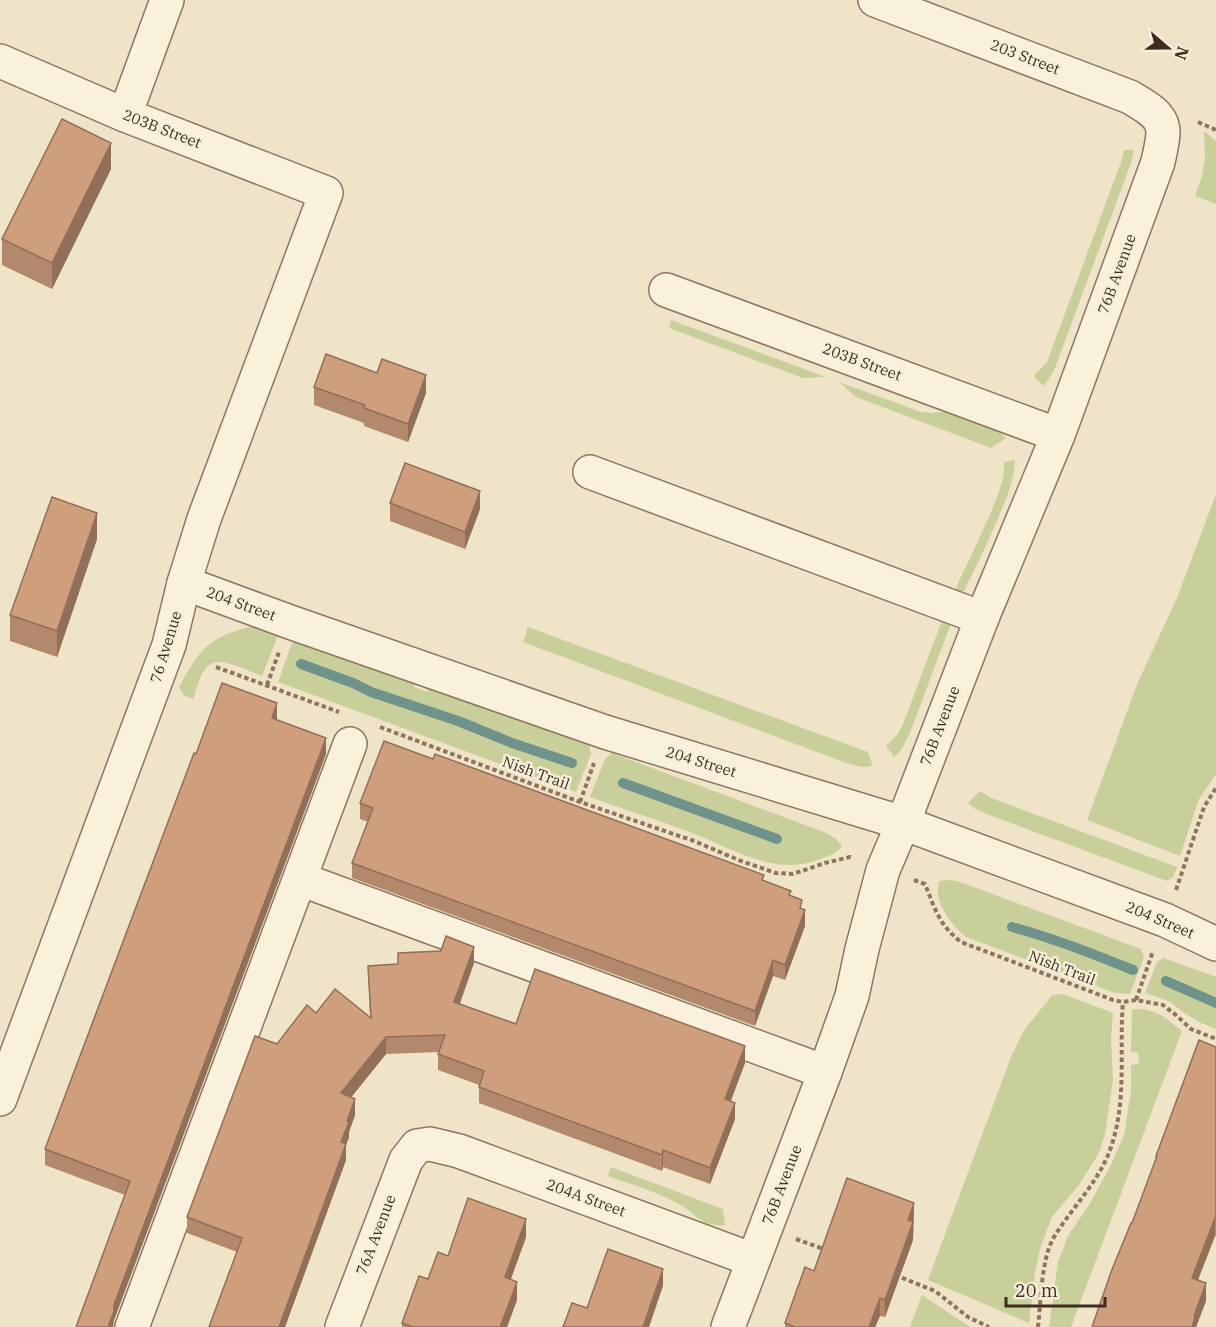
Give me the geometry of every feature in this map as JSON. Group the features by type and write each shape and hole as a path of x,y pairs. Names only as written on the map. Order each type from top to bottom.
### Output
{"street":[{"path":"125,114 167,0"},
{"name":"203 Street","path":"874,0 1130,97 1150,109 1160,121 1163,130"},
{"name":"203B Street","path":"0,61 125,114 326,193"},
{"name":"76B Avenue","path":"728,1327 852,996 878,885 982,618 1058,435 1158,162 1163,130"},
{"name":"76 Avenue","path":"0,1099 169,645 184,583 204,519 326,193"},
{"name":"203B Street","path":"666,290 1058,435"},
{"path":"590,472 982,618"},
{"name":"204 Street","path":"184,583 605,732 903,823 1165,920 1216,944"},
{"path":"132,1327 300,879 348,729"},
{"path":"300,879 825,1072"},
{"name":"204A Street","path":"417,1146 430,1144 459,1151 753,1260"},
{"name":"76A Avenue","path":"342,1327 406,1160 417,1146"}],"path":[{"path":"1198,122 1216,130"},
{"path":"216,667 348,729"},
{"name":"Nish Trail","path":"379,727 776,873 793,874 850,857"},
{"path":"580,802 605,732"},
{"path":"1177,887 1204,807 1216,788"},
{"name":"Nish Trail","path":"925,884 942,922 950,934 961,942 1113,1000 1123,1002 1136,1000 1163,1005 1191,1029 1216,1039"},
{"path":"1136,1000 1153,953"},
{"path":"1038,1327 1046,1261 1053,1239 1101,1170 1112,1144 1119,1115 1123,1081 1123,1002"},
{"path":"795,1239 835,1253"},
{"path":"887,1273 935,1291 968,1317 989,1327"}],"green space":[{"path":"1204,131 1216,141 1216,204 1195,196 1202,176 1205,157"},
{"path":"1124,150 1134,150 1131,163 1055,368 1043,386 1034,376 1047,362"},
{"path":"671,320 826,377 803,378 669,328"},
{"path":"839,382 921,412 952,411 996,429 1006,438 991,448 856,397"},
{"path":"1015,460 1008,492 984,549 964,591 954,592 997,496 1003,479 1004,462"},
{"path":"1216,494 1216,774 1199,799 1180,856 1087,820 1138,682 1177,598"},
{"path":"943,618 950,626 910,733 901,750 894,757 886,746 898,734 903,724"},
{"path":"257,625 275,629 277,638 262,676 233,665 217,662 206,668 193,699 184,696 179,687 201,652 228,634"},
{"path":"528,627 868,752 873,766 862,767 849,764 523,642"},
{"path":"300,637 416,680 414,687 427,692 429,686 589,745 591,754 576,792 278,682 292,643"},
{"path":"612,753 824,832 835,838 842,846 831,855 805,864 770,863 590,797 605,759"},
{"path":"980,791 991,798 1177,867 1173,877 1167,881 975,809 968,803"},
{"path":"951,880 1141,949 1144,957 1130,994 1115,993 966,937 949,920 941,905 939,881"},
{"path":"1164,958 1216,977 1216,1029 1184,1013 1172,1003 1145,993 1157,962"},
{"path":"1063,994 1113,1013 1111,1038 1113,1080 1105,1134 1099,1153 1079,1185 1052,1217 1041,1246 1035,1272 1029,1323 928,1280 1011,1057 1023,1032 1052,995"},
{"path":"1132,1009 1154,1012 1182,1031 1071,1327 1049,1327 1058,1262 1068,1236 1089,1205 1124,1135 1131,1091 1131,1065 1139,1064 1138,1053 1131,1052"},
{"path":"611,1167 723,1209 725,1225 708,1224 667,1198 608,1176"},
{"path":"922,1295 970,1327 910,1327"}],"building":[{"path":"62,119 111,143 52,263 2,239"},
{"path":"326,354 377,373 382,359 426,375 408,424 364,408 365,405 314,387"},
{"path":"405,463 480,491 465,532 390,503"},
{"path":"52,497 97,513 57,631 10,615"},
{"path":"222,683 277,703 272,718 326,738 114,1305 108,1327 76,1327 130,1181 45,1149"},
{"path":"384,741 433,759 435,754 764,875 762,880 791,891 789,895 802,900 800,908 805,910 785,965 773,960 755,1011 352,863 373,808 360,803"},
{"path":"446,936 474,947 454,1002 516,1024 535,969 745,1046 725,1099 735,1103 710,1168 663,1150 662,1155 479,1087 484,1071 438,1054 445,1035 386,1037 341,1093 355,1099 341,1142 346,1144 279,1327 209,1327 242,1238 187,1217 255,1036 277,1044 307,1005 316,1013 335,989 371,1018 368,966 398,964 398,953 441,951"},
{"path":"1199,1040 1216,1047 1216,1219 1192,1278 1206,1283 1192,1327 1092,1327 1111,1272 1132,1223"},
{"path":"847,1178 914,1203 908,1220 913,1222 885,1300 880,1298 869,1327 793,1327 785,1323 805,1267 814,1271"},
{"path":"468,1198 526,1219 505,1277 517,1282 500,1327 411,1327 402,1323 419,1276 428,1279 438,1252 448,1256"},
{"path":"608,1249 663,1269 643,1327 563,1327 572,1303 587,1308"}],"waterway":[{"path":"301,664 371,692 572,763"},
{"path":"623,783 777,839"},
{"path":"1012,927 1058,941 1133,970"},
{"path":"1166,981 1216,1003"}]}
